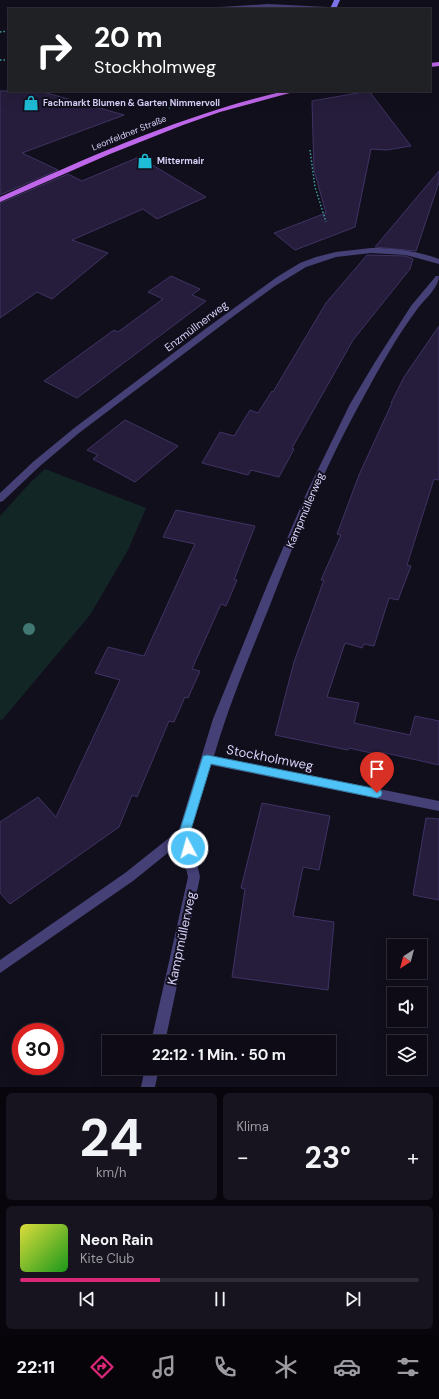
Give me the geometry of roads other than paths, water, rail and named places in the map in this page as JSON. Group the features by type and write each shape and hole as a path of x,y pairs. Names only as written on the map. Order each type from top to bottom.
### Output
{"main road":[{"name":"Leonfeldner Straße","path":"0,200 120,147 173,126 239,104 290,92"}],"street":[{"path":"236,8 268,6 308,8"},
{"name":"Enzmüllnerweg","path":"0,499 35,464 182,350 258,294 304,265 359,251 380,250 416,255 439,262"},
{"name":"Kampmüllerweg","path":"207,759 219,719 314,487 357,398 395,335 425,293 439,278"},
{"path":"0,967 129,877 184,833 207,759"},
{"name":"Stockholmweg","path":"207,759 439,806"},
{"name":"Kampmüllerweg","path":"160,1035 194,877 184,833"},
{"path":"148,1087 151,1075"}],"place":[{"name":"Fachmarkt Blumen & Garten Nimmervoll","path":"31,103"},
{"name":"Mittermair","path":"145,161"}]}
